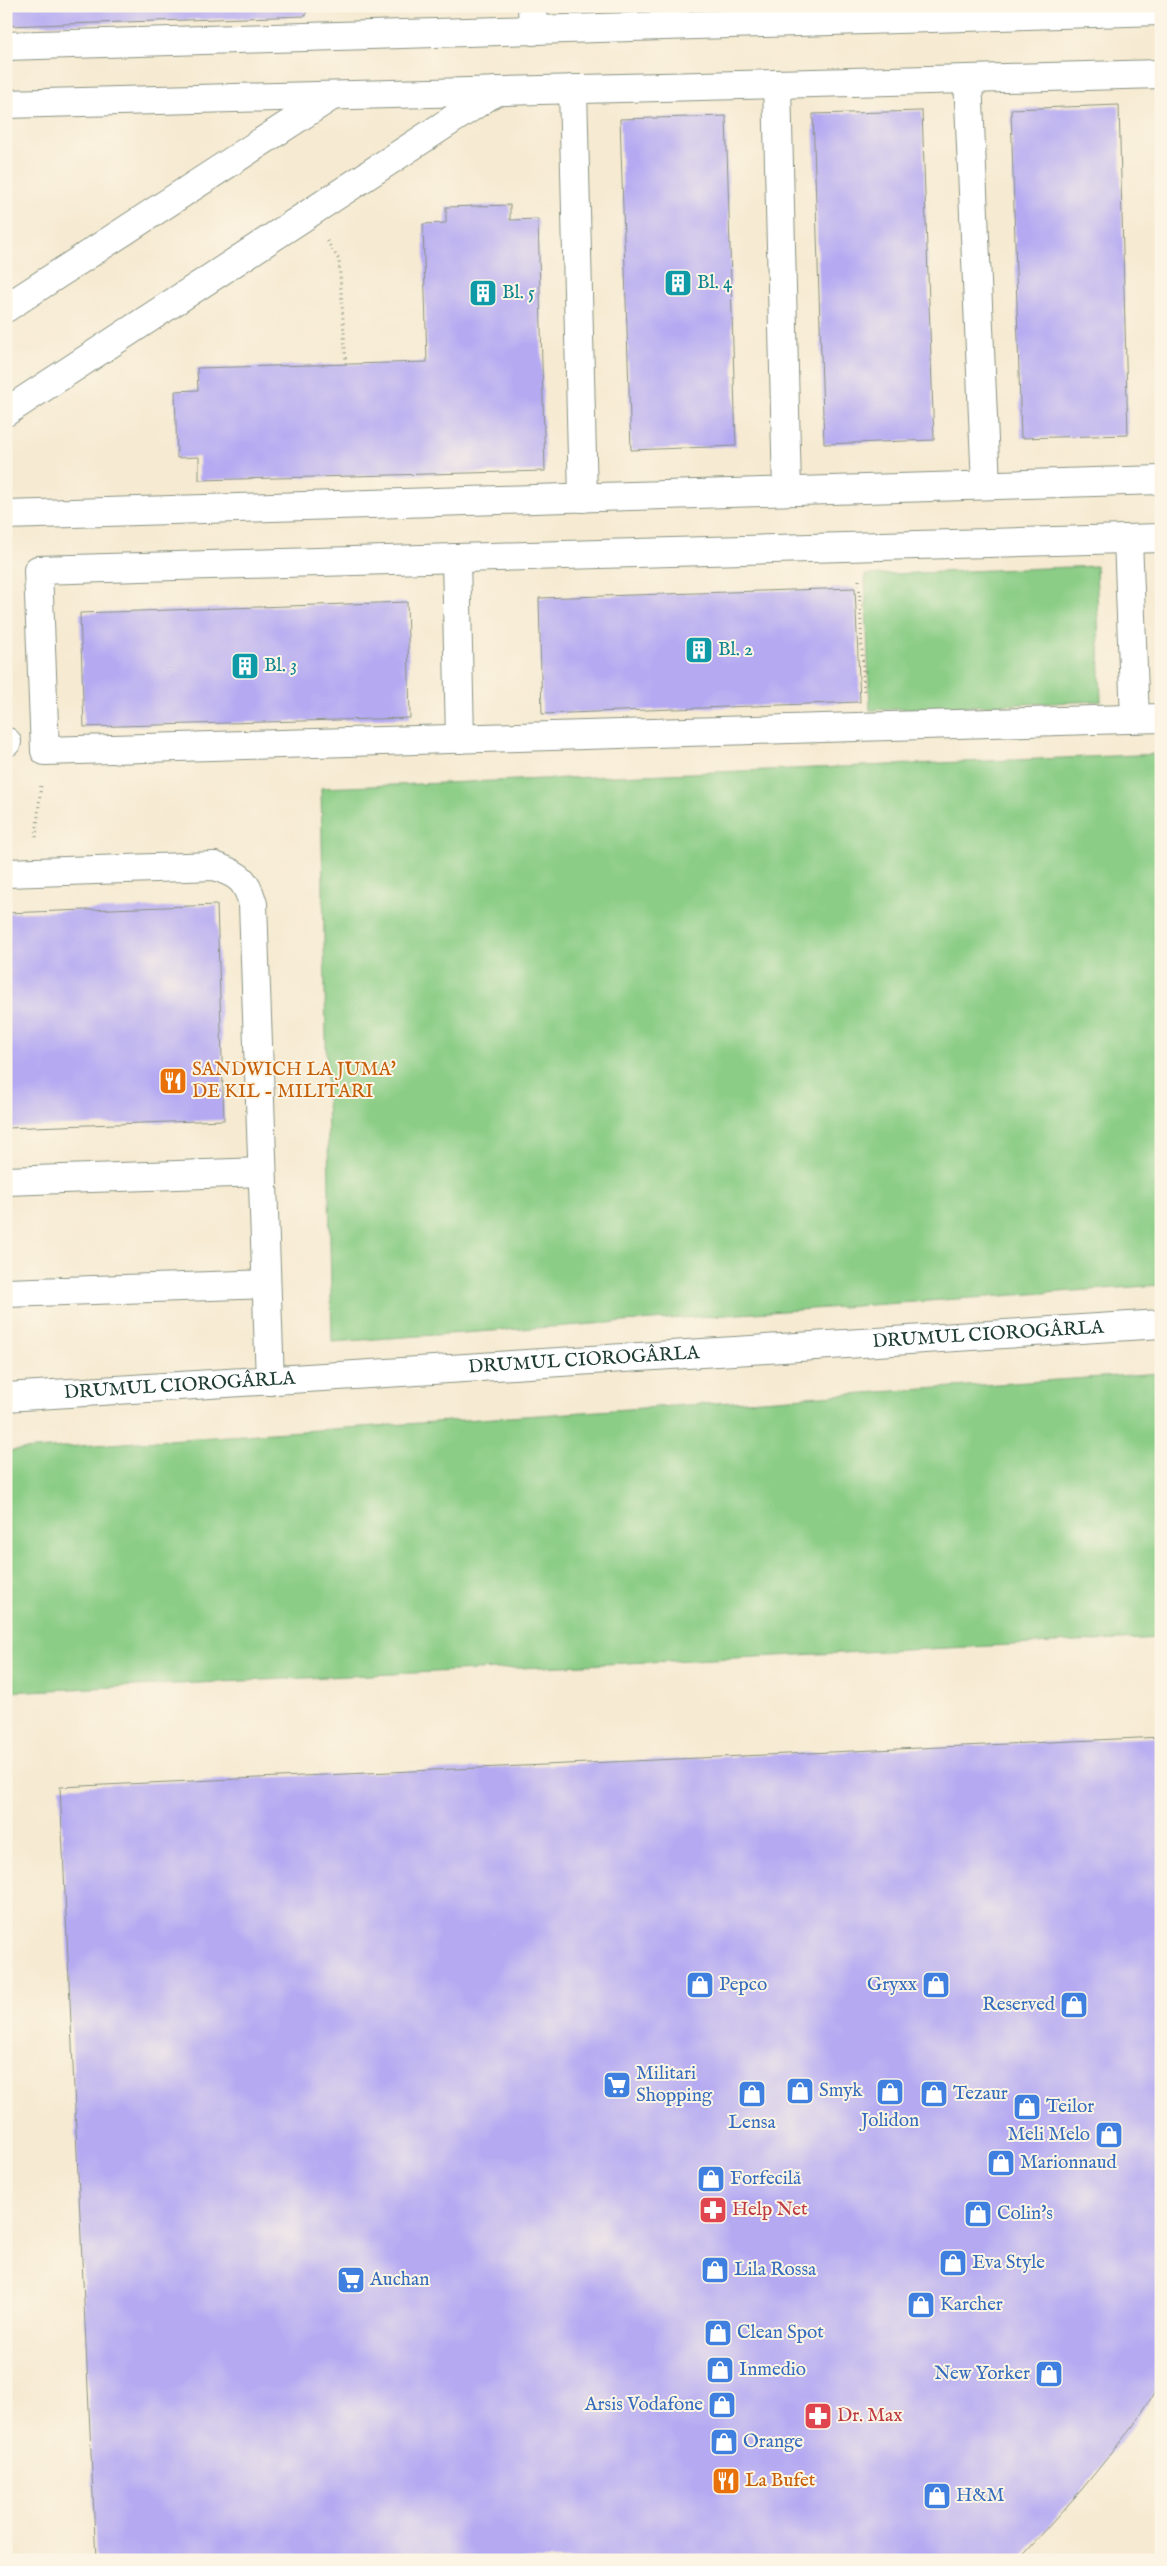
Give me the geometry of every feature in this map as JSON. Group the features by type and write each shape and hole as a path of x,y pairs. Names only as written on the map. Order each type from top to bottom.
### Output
{"street":[{"path":"6,46 533,18 1161,11"},
{"path":"6,104 1161,74"},
{"path":"968,79 986,485"},
{"path":"777,84 788,491"},
{"path":"573,89 583,498"},
{"path":"6,412 496,91"},
{"path":"6,308 332,96"},
{"path":"6,515 1161,480"},
{"path":"1128,539 1148,719 44,751 38,570 1161,538"},
{"path":"456,558 460,739"},
{"path":"6,873 215,866 233,873 248,885 253,904 270,1381"},
{"path":"6,1181 262,1172"},
{"path":"6,1293 266,1284"},
{"name":"DRUMUL CIOROGÂRLA","path":"6,1397 1161,1324"}],"path":[{"path":"309,213 340,260 346,364"},
{"path":"858,546 865,727"},
{"path":"33,872 44,751"}],"green space":[{"path":"1096,566 1101,701 870,710 865,575"},
{"path":"1161,754 1161,1285 332,1342 321,788"},
{"path":"1161,1373 1161,1638 6,1692 6,1451"}],"building":[{"path":"6,6 306,6 306,16 6,26"},
{"path":"1119,105 1128,435 1021,438 1011,109"},
{"path":"922,111 934,440 824,444 813,114"},
{"name":"Bl. 4","path":"726,116 736,446 631,450 620,119"},
{"name":"Bl. 5","path":"510,205 510,220 538,219 545,471 199,480 199,457 177,458 175,391 198,390 197,368 427,362 423,224 446,223 446,207"},
{"name":"Bl. 2","path":"855,588 860,702 542,714 539,598"},
{"name":"Bl. 3","path":"407,602 410,718 84,727 80,613"},
{"path":"217,905 224,1120 6,1128 6,913"},
{"name":"Militari Shopping","path":"1161,1737 1161,2383 1133,2426 1083,2488 1019,2560 96,2560 60,1787"}],"place":[{"name":"Bl. 4","path":"678,283"},
{"name":"Bl. 5","path":"483,293"},
{"name":"Bl. 2","path":"699,650"},
{"name":"Bl. 3","path":"245,666"},
{"name":"SANDWICH LA JUMA' DE KIL - MILITARI","path":"173,1081"},
{"name":"Pepco","path":"700,1985"},
{"name":"Gryxx","path":"936,1985"},
{"name":"Reserved","path":"1074,2005"},
{"name":"Militari Shopping","path":"617,2085"},
{"name":"Smyk","path":"800,2091"},
{"name":"Jolidon","path":"890,2092"},
{"name":"Lensa","path":"752,2094"},
{"name":"Tezaur","path":"934,2094"},
{"name":"Teilor","path":"1027,2107"},
{"name":"Meli Melo","path":"1109,2135"},
{"name":"Marionnaud","path":"1001,2163"},
{"name":"Forfecilă","path":"711,2179"},
{"name":"Help Net","path":"713,2210"},
{"name":"Colin's","path":"978,2214"},
{"name":"Eva Style","path":"953,2263"},
{"name":"Lila Rossa","path":"715,2270"},
{"name":"Auchan","path":"351,2280"},
{"name":"Karcher","path":"921,2305"},
{"name":"Clean Spot","path":"718,2333"},
{"name":"Inmedio","path":"720,2370"},
{"name":"New Yorker","path":"1049,2374"},
{"name":"Arsis Vodafone","path":"722,2405"},
{"name":"Dr. Max","path":"818,2416"},
{"name":"Orange","path":"724,2442"},
{"name":"La Bufet","path":"726,2481"},
{"name":"H&M","path":"937,2496"}]}
